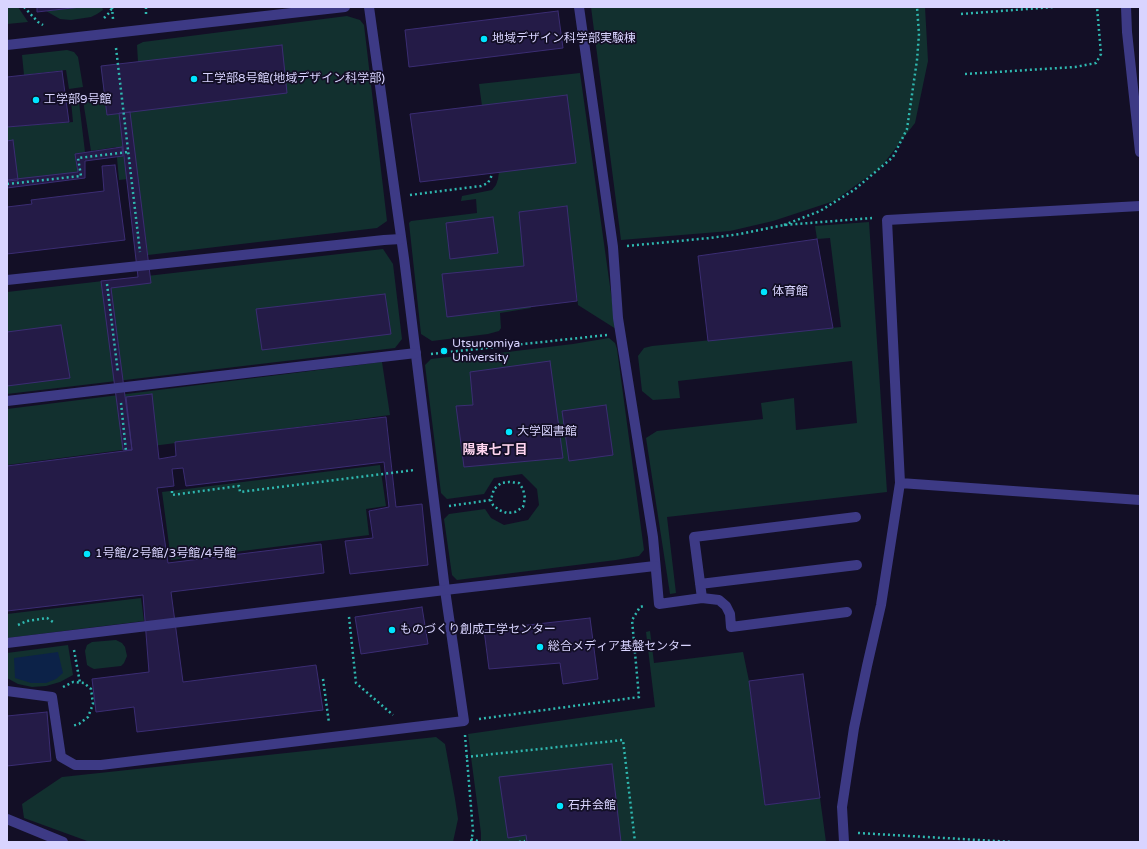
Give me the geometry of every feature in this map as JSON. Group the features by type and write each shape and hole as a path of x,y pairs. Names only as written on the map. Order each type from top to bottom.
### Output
{"street":[{"path":"7,45 345,7"},
{"path":"7,691 52,697 61,756 75,765 102,765 464,721 445,590 396,197 369,7"},
{"path":"578,7 613,247 620,333 653,537 659,604 702,598 719,600 726,606 730,614 731,626 847,612"},
{"path":"1126,7 1137,90 1140,152"},
{"path":"843,837 842,808 854,728 866,666 881,605 900,483 887,220 1140,206"},
{"path":"7,280 376,240 401,239"},
{"path":"7,401 416,354"},
{"path":"900,483 1140,500"},
{"path":"702,598 694,537 856,517"},
{"path":"700,584 857,565"},
{"path":"7,643 655,566"},
{"path":"7,819 63,842"}],"path":[{"path":"784,225 820,211 854,190 893,157 907,129 917,60 919,34 917,7"},
{"path":"961,14 1054,7"},
{"path":"965,74 1075,67 1096,63 1101,54 1097,7"},
{"path":"115,33 140,256"},
{"path":"7,184 81,176 78,158 128,152"},
{"path":"396,197 481,186 488,183 492,175"},
{"path":"613,247 710,238 740,234 784,225 872,218"},
{"path":"107,283 126,451"},
{"path":"416,354 620,333"},
{"path":"172,491 172,495 239,486 240,492 430,468"},
{"path":"509,482 519,483 523,489 525,498 523,507 515,512 507,513 499,510 493,505 491,500 494,489 501,483 509,482"},
{"path":"435,509 491,500"},
{"path":"347,602 356,683 407,727"},
{"path":"481,842 471,841 473,831 464,721 639,697 632,620 640,607 659,604"},
{"path":"72,635 80,683"},
{"path":"323,680 331,737"},
{"path":"50,697 58,689 73,682 84,683 90,689 93,704 88,717 80,724 57,731"},
{"path":"466,757 623,740 635,842"},
{"path":"843,837 1013,842"},
{"path":"519,842 525,841"}],"green space":[{"path":"7,7 18,7 28,22 7,24"},
{"path":"81,7 102,7 103,10 91,17 71,20 60,19 46,11"},
{"path":"591,7 925,7 928,61 915,123 881,167 834,201 773,221 730,231 621,240"},
{"path":"347,16 360,20 364,25 387,221 377,228 148,255 137,178 119,180 116,147 91,151 83,100 85,97 104,94 101,66 138,62 137,45 143,42"},
{"path":"67,50 74,52 78,57 83,87 69,89 66,70 24,75 22,55"},
{"path":"580,73 616,329 578,305 566,206 519,212 531,308 500,313 501,328 499,331 488,334 432,341 421,334 409,223 411,221 477,213 476,199 461,201 462,196 492,190 496,185 499,172 482,106 479,84"},
{"path":"76,100 79,102 85,152 75,154 78,172 18,180 7,148 7,127 73,122 71,101"},
{"path":"869,222 887,492 667,517 676,593 670,594 646,438 657,431 763,419 761,403 794,398 796,430 857,423 852,361 678,381 680,398 653,400 642,391 638,356 644,348 652,346 841,327 830,238 817,239 815,226"},
{"path":"383,249 393,264 402,339 395,348 7,394 7,292"},
{"path":"609,338 615,343 617,349 644,550 639,556 616,560 457,580 452,575 444,519 449,514 485,509 491,518 504,525 528,520 539,505 537,489 522,474 494,478 484,494 447,499 441,493 425,365 431,359 484,353 491,354"},
{"path":"382,362 390,415 7,465 7,409"},
{"path":"380,465 386,506 366,509 369,535 171,560 162,492"},
{"path":"141,598 144,621 7,638 7,614"},
{"path":"650,631 654,663 743,652 749,681 765,805 820,798 826,842 481,842 468,734 655,707 646,632"},
{"path":"116,640 122,643 125,647 127,656 121,666 94,669 87,665 85,651 87,645 92,642"},
{"path":"68,645 73,675 60,682 46,686 32,687 18,684 7,678 7,653"},
{"path":"436,737 445,744 455,799 458,819 453,842 90,842 24,818 22,804 62,777"}],"water":[{"path":"58,652 63,673 56,679 46,683 31,683 15,678 14,658"}],"building":[{"path":"37,7 81,7 37,12"},
{"name":"地域デザイン科学部実験棟","path":"558,11 563,48 409,67 405,30"},
{"name":"工学部8号館(地域デザイン科学部)","path":"282,45 287,93 107,115 101,66"},
{"name":"工学部9号館","path":"62,71 69,122 7,127 7,77"},
{"path":"567,95 576,163 420,182 410,114"},
{"path":"130,112 151,283 111,288 132,450 123,450 101,281 138,277 119,113"},
{"path":"13,140 18,180 7,181 7,141"},
{"path":"122,147 123,156 85,161 85,178 7,188 7,180 78,172 75,154"},
{"path":"115,165 125,240 7,254 7,207 32,204 31,200 104,191 102,166"},
{"path":"567,206 577,301 447,317 442,274 524,266 519,212"},
{"path":"493,217 498,253 450,259 446,223"},
{"name":"体育館","path":"817,239 833,328 708,341 698,256"},
{"path":"385,294 391,334 262,350 256,309"},
{"path":"61,325 70,378 7,386 7,332"},
{"name":"大学図書館","path":"550,361 563,458 464,467 456,406 473,405 470,372"},
{"name":"1号館/2号館/3号館/4号館","path":"152,394 159,459 176,456 175,442 386,417 396,507 422,504 428,565 350,574 345,541 373,538 369,511 389,507 384,462 186,486 183,468 172,469 174,486 157,488 168,563 321,544 324,573 171,592 183,682 316,665 323,710 137,732 134,707 96,712 92,679 149,672 143,595 7,611 7,466 132,450 126,397"},
{"path":"606,405 613,455 569,461 562,411"},
{"name":"ものづくり創成工学センター","path":"422,607 428,644 361,654 355,617"},
{"name":"総合メディア基盤センター","path":"590,618 598,679 563,684 560,663 489,669 484,630"},
{"path":"803,674 820,798 765,805 749,681"},
{"path":"47,712 51,761 7,766 7,716"},
{"name":"石井会館","path":"612,764 621,842 527,842 526,835 508,838 499,777"}],"place":[{"name":"地域デザイン科学部実験棟","path":"484,39"},
{"name":"工学部8号館(地域デザイン科学部)","path":"194,79"},
{"name":"工学部9号館","path":"36,100"},
{"name":"体育館","path":"764,292"},
{"name":"Utsunomiya University","path":"444,351"},
{"name":"大学図書館","path":"509,432"},
{"name":"1号館/2号館/3号館/4号館","path":"87,554"},
{"name":"ものづくり創成工学センター","path":"392,630"},
{"name":"総合メディア基盤センター","path":"540,647"},
{"name":"石井会館","path":"560,806"}],"district":[{"name":"陽東七丁目","path":"495,451"}]}
